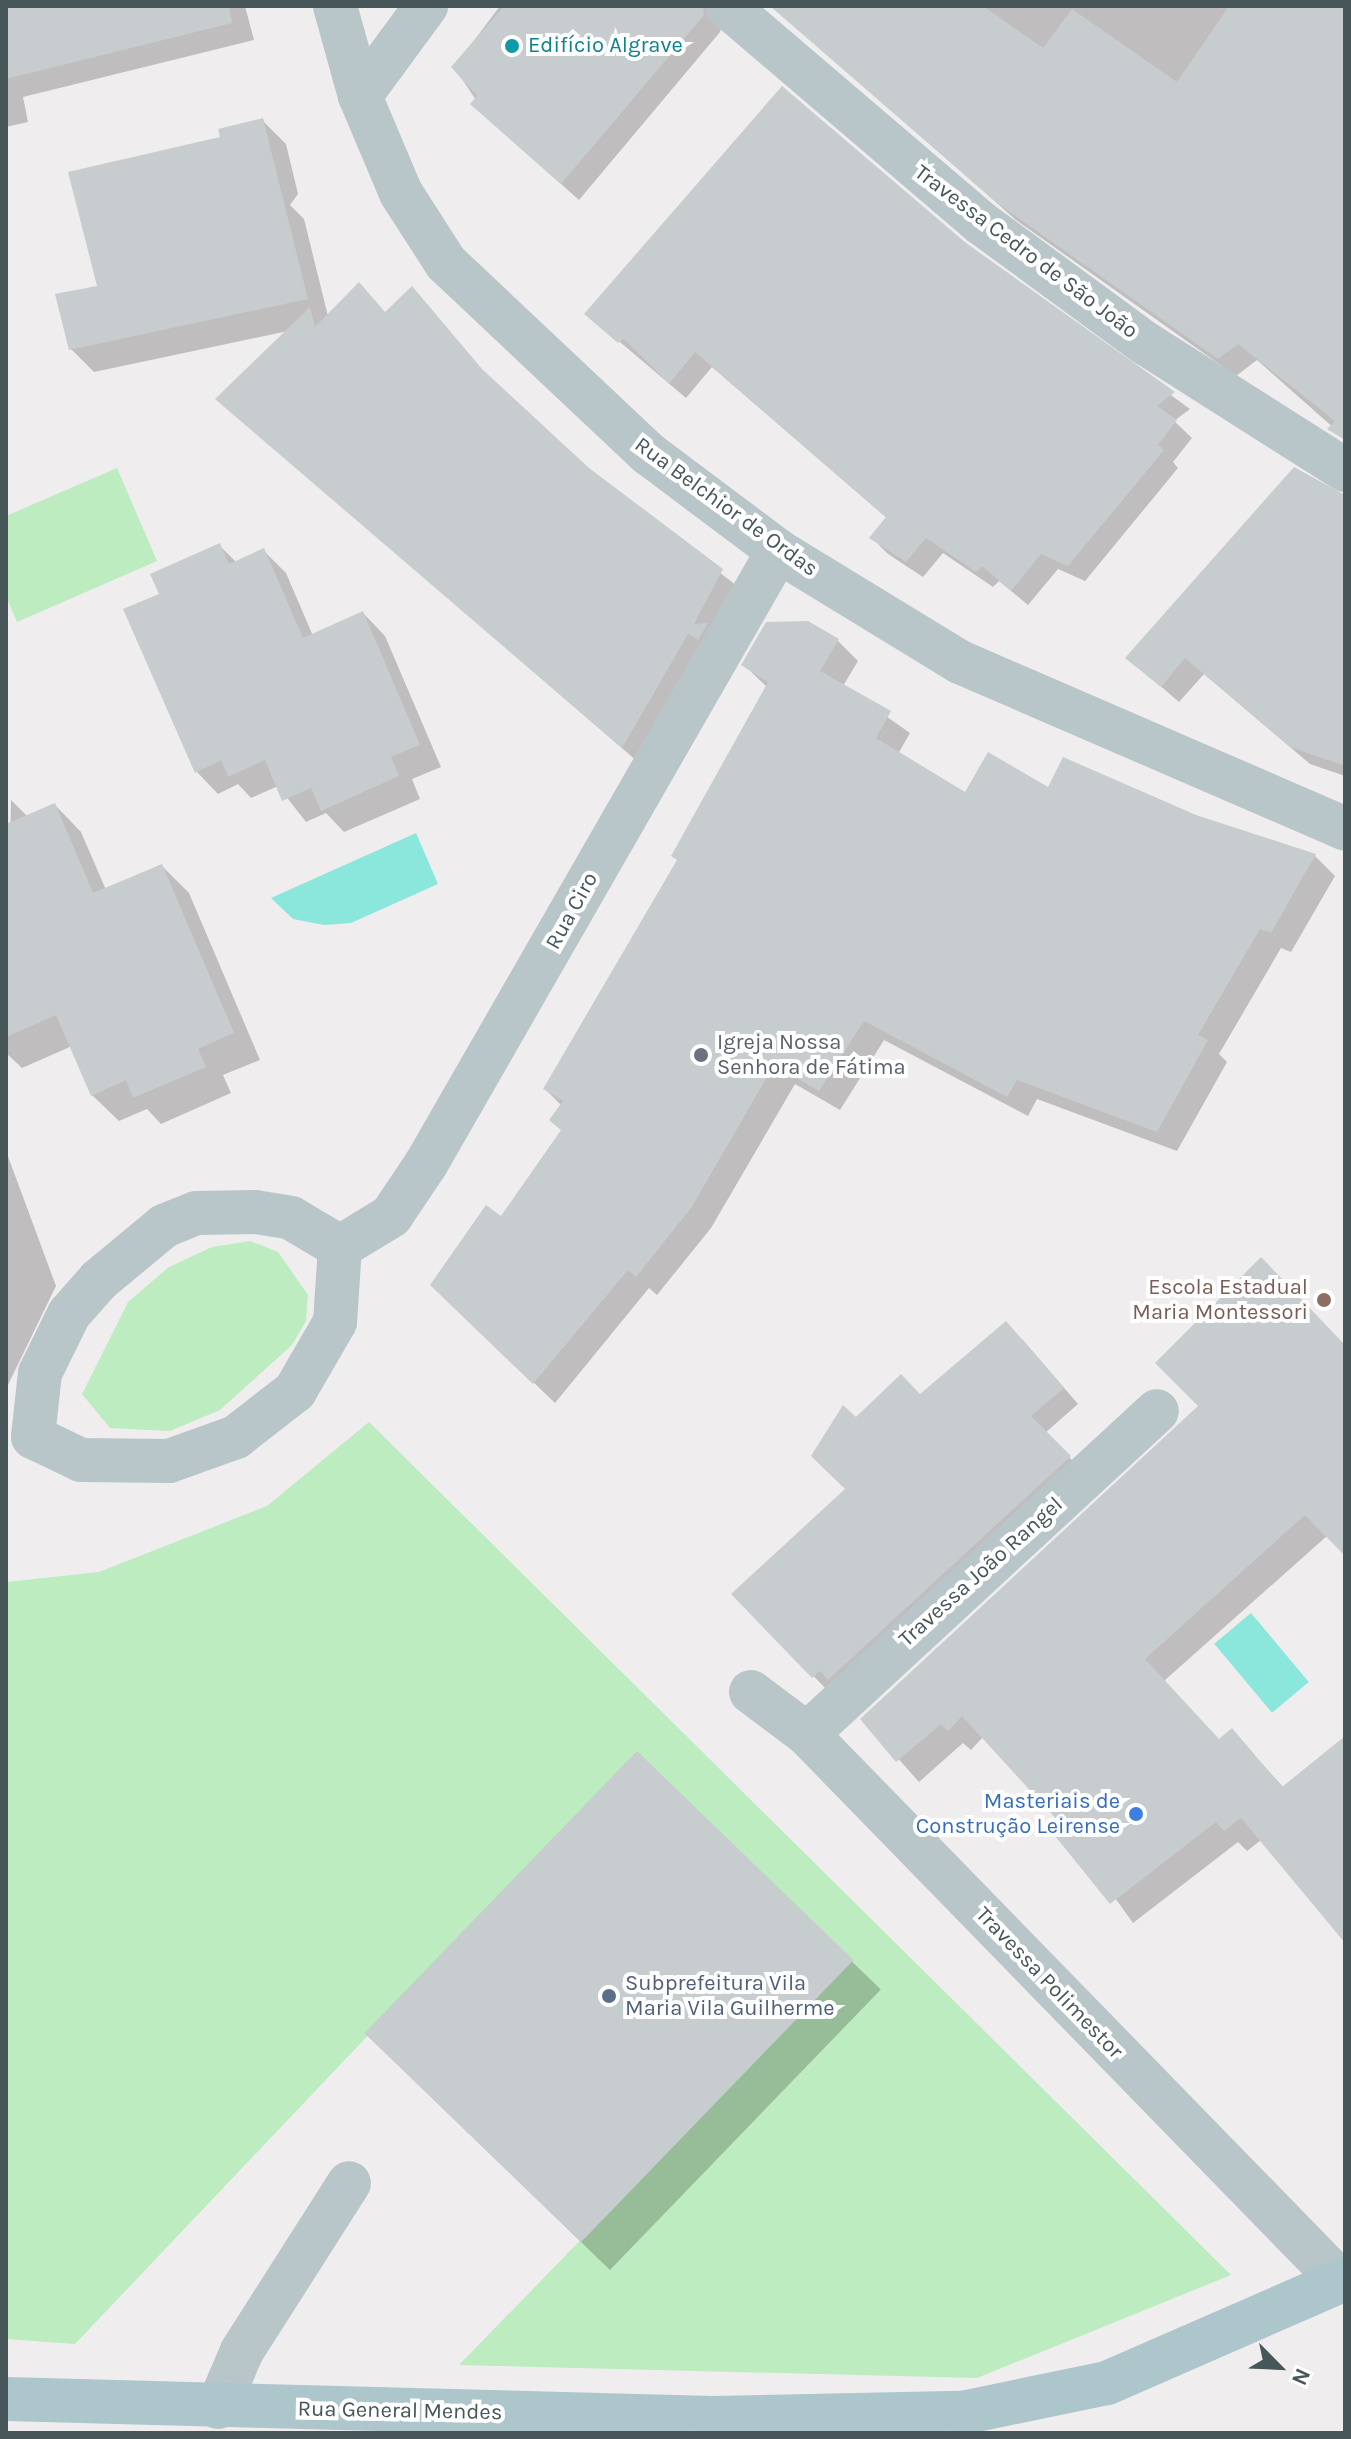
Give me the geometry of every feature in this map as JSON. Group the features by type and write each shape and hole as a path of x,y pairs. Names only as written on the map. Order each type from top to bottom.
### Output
{"main road":[{"name":"Rua General Mendes","path":"6,2399 712,2425 962,2413 1107,2383 1343,2281"}],"street":[{"name":"Rua Belchior de Ordas","path":"335,6 360,96 401,193 446,263 649,454 778,551 960,662 1345,829"},
{"path":"360,96 426,6"},
{"name":"Travessa Cedro de São João","path":"727,6 981,223 1145,343 1345,470"},
{"name":"Rua Ciro","path":"340,1247 391,1216 426,1164 778,551"},
{"path":"245,1211 291,1218 340,1247 335,1322 312,1368 236,1437 192,1456 137,1464 81,1460 19,1447 40,1373 69,1314 147,1236 197,1213 245,1211"},
{"name":"Travessa João Rangel","path":"807,1734 1157,1411"},
{"name":"Travessa Polimestor","path":"751,1692 807,1734 1343,2281"},
{"path":"218,2407 242,2351 349,2183"}],"green space":[{"path":"117,468 157,561 17,622 6,596 6,516"},
{"path":"250,1241 278,1252 308,1295 306,1321 292,1345 220,1410 170,1431 110,1428 82,1394 128,1302 169,1267 212,1247"},
{"path":"369,1422 1231,2275 977,2378 459,2365 853,1960 637,1752 75,2344 6,2339 6,1582 99,1572 267,1506"}],"water":[{"path":"416,833 438,884 351,923 324,925 293,919 271,898"},
{"path":"1251,1613 1309,1682 1272,1713 1214,1644"}],"building":[{"path":"6,6 229,6 232,23 6,79"},
{"path":"504,6 703,6 704,15 561,184 470,104 477,96 451,67"},
{"path":"770,6 983,6 1043,48 1072,9 1177,82 1229,6 1345,6 1345,440 1327,429 1335,421 1238,344 1218,359 997,203"},
{"path":"782,86 966,243 1175,392 1157,406 1177,420 1158,445 1164,450 1068,566 1041,554 1011,591 982,566 976,572 926,538 906,562 869,538 886,517 695,352 669,384 624,339 618,343 584,314"},
{"path":"263,118 308,299 69,350 55,294 97,286 68,172 220,137 218,129"},
{"path":"359,282 385,312 412,286 482,369 589,468 723,569 694,624 708,623 698,640 688,634 622,748 215,399 310,307 315,327"},
{"path":"1294,467 1345,495 1345,766 1290,747 1185,658 1161,687 1125,658"},
{"path":"220,543 229,564 264,548 303,638 363,611 420,745 391,757 399,776 321,811 311,788 282,801 265,760 228,777 221,760 195,773 123,609 159,594 150,574"},
{"path":"808,621 839,639 820,671 891,711 876,738 965,792 988,752 1048,787 1063,757 1196,815 1316,854 1271,933 1260,929 1198,1035 1208,1040 1157,1132 1017,1080 1007,1097 864,1021 819,1091 774,1065 691,1208 636,1277 628,1270 533,1384 430,1285 486,1205 501,1216 561,1130 549,1120 563,1101 543,1089 677,860 671,856 768,682 741,665 766,622"},
{"path":"55,803 93,893 162,864 234,1033 198,1049 206,1067 133,1098 126,1080 91,1096 56,1015 6,1037 6,824"},
{"path":"1261,1257 1345,1345 1345,1556 1305,1515 1145,1659 1219,1739 1232,1728 1282,1787 1345,1736 1345,1943 1241,1818 1224,1831 1216,1822 1110,1904 1051,1831 1060,1823 962,1716 948,1731 941,1724 896,1762 860,1719 1198,1406 1155,1363"},
{"path":"1006,1321 1064,1388 1031,1416 1071,1456 828,1680 820,1671 812,1678 731,1594 845,1489 811,1456 843,1405 856,1417 901,1374 920,1394"},
{"name":"Subprefeitura Vila Maria Vila Guilherme","path":"637,1751 854,1960 581,2242 365,2033"}],"place":[{"name":"Edifício Algrave","path":"512,46"},
{"name":"Igreja Nossa Senhora de Fátima","path":"701,1055"},
{"name":"Escola Estadual Maria Montessori","path":"1324,1300"},
{"name":"Masteriais de Construção Leirense","path":"1136,1814"},
{"name":"Subprefeitura Vila Maria Vila Guilherme","path":"609,1996"}]}
